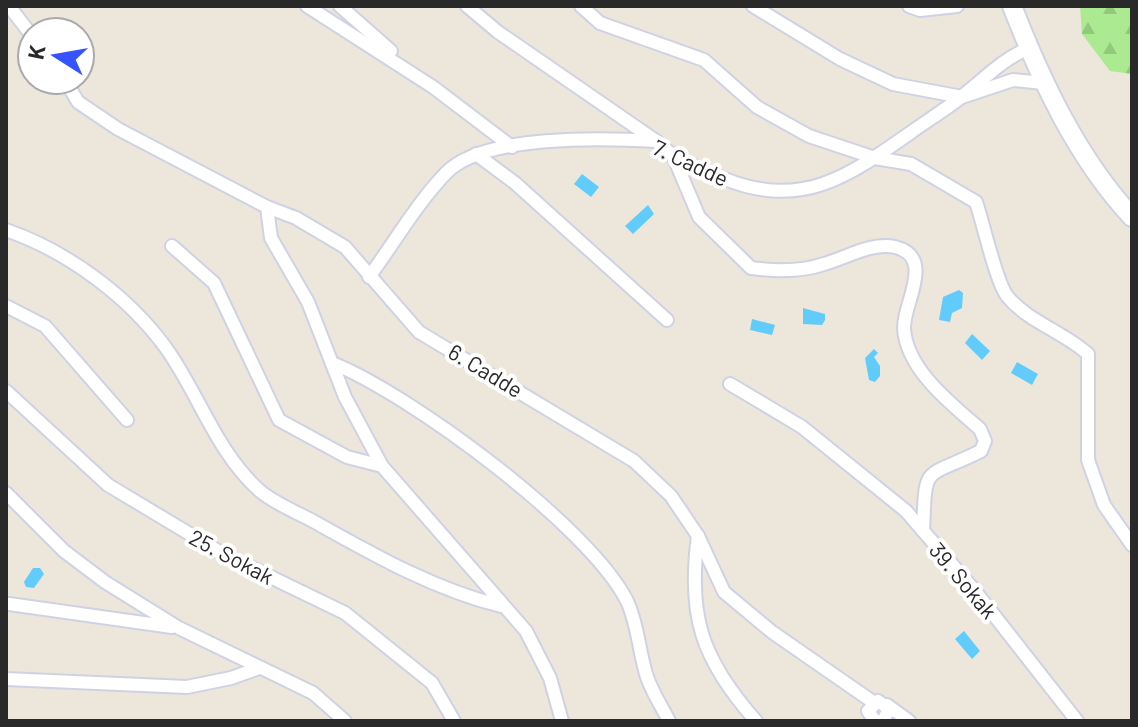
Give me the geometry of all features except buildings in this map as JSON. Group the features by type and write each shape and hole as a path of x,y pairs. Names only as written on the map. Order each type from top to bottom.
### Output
{"main road":[{"path":"1012,6 1043,83 1090,161 1132,217"}],"street":[{"path":"307,6 433,87"},
{"path":"340,6 433,87 512,147"},
{"path":"467,6 498,32 656,141"},
{"path":"581,6 600,23 704,60 757,107 809,136 875,158 911,164 976,202 1006,295 1034,319 1069,336 1088,354 1088,460 1104,505 1132,545"},
{"path":"753,6 840,59 893,84 962,97 1013,80 1043,83"},
{"path":"909,6 920,10 957,6"},
{"name":"7. Cadde","path":"369,277 447,172 476,154 512,147 602,138 656,141 674,158 732,182 767,190 801,190 831,183 875,158 962,97 1006,58 1029,48"},
{"name":"6. Cadde","path":"74,96 78,102 118,129 267,207 296,218 345,247 419,332 634,461 671,496 698,536 724,592 772,632 873,702"},
{"path":"476,154 515,183 667,320"},
{"name":"39. Sokak","path":"674,158 699,217 751,268 802,269 873,247 895,247 907,253 917,275 904,327 915,365 980,429 985,441 981,451 930,474 923,485 923,531 1077,721"},
{"path":"267,207 271,238 308,302 345,397 382,466 526,631 550,678 562,721"},
{"path":"6,230 30,239 117,294 166,348 232,459 261,492 419,578 457,595 501,606"},
{"path":"172,246 214,283 279,420 347,457 382,466"},
{"path":"6,306 45,326 127,420"},
{"path":"332,363 369,377 470,447 596,557 628,602 648,679 669,721"},
{"path":"730,384 802,427 906,511 923,531"},
{"name":"25. Sokak","path":"6,391 108,485 223,554 345,613 432,683 454,721"},
{"path":"6,493 64,551 105,582 179,628 313,693 345,721"},
{"path":"698,536 692,581 701,631 723,684 756,721"},
{"path":"9,604 179,628"},
{"path":"6,679 187,687 231,678 259,668"},
{"path":"875,721 868,711 873,702 881,701 909,721"},
{"path":"885,721 889,713 887,705"}],"green space":[{"path":"1080,6 1132,6 1132,74 1110,71 1082,34"}],"water":[{"path":"582,174 599,187 591,197 574,184"},
{"path":"648,205 654,214 633,234 625,226"},
{"path":"959,290 963,293 962,308 952,313 950,322 939,320 943,297"},
{"path":"803,308 825,314 822,325 803,324"},
{"path":"752,319 775,325 772,335 750,330"},
{"path":"972,334 990,351 982,360 965,343"},
{"path":"874,349 878,353 874,357 880,366 880,376 875,382 869,380 865,358"},
{"path":"1017,362 1038,374 1032,385 1011,373"},
{"path":"33,568 40,568 44,574 34,588 26,587 24,582"},
{"path":"964,631 980,651 972,659 955,639"}]}
